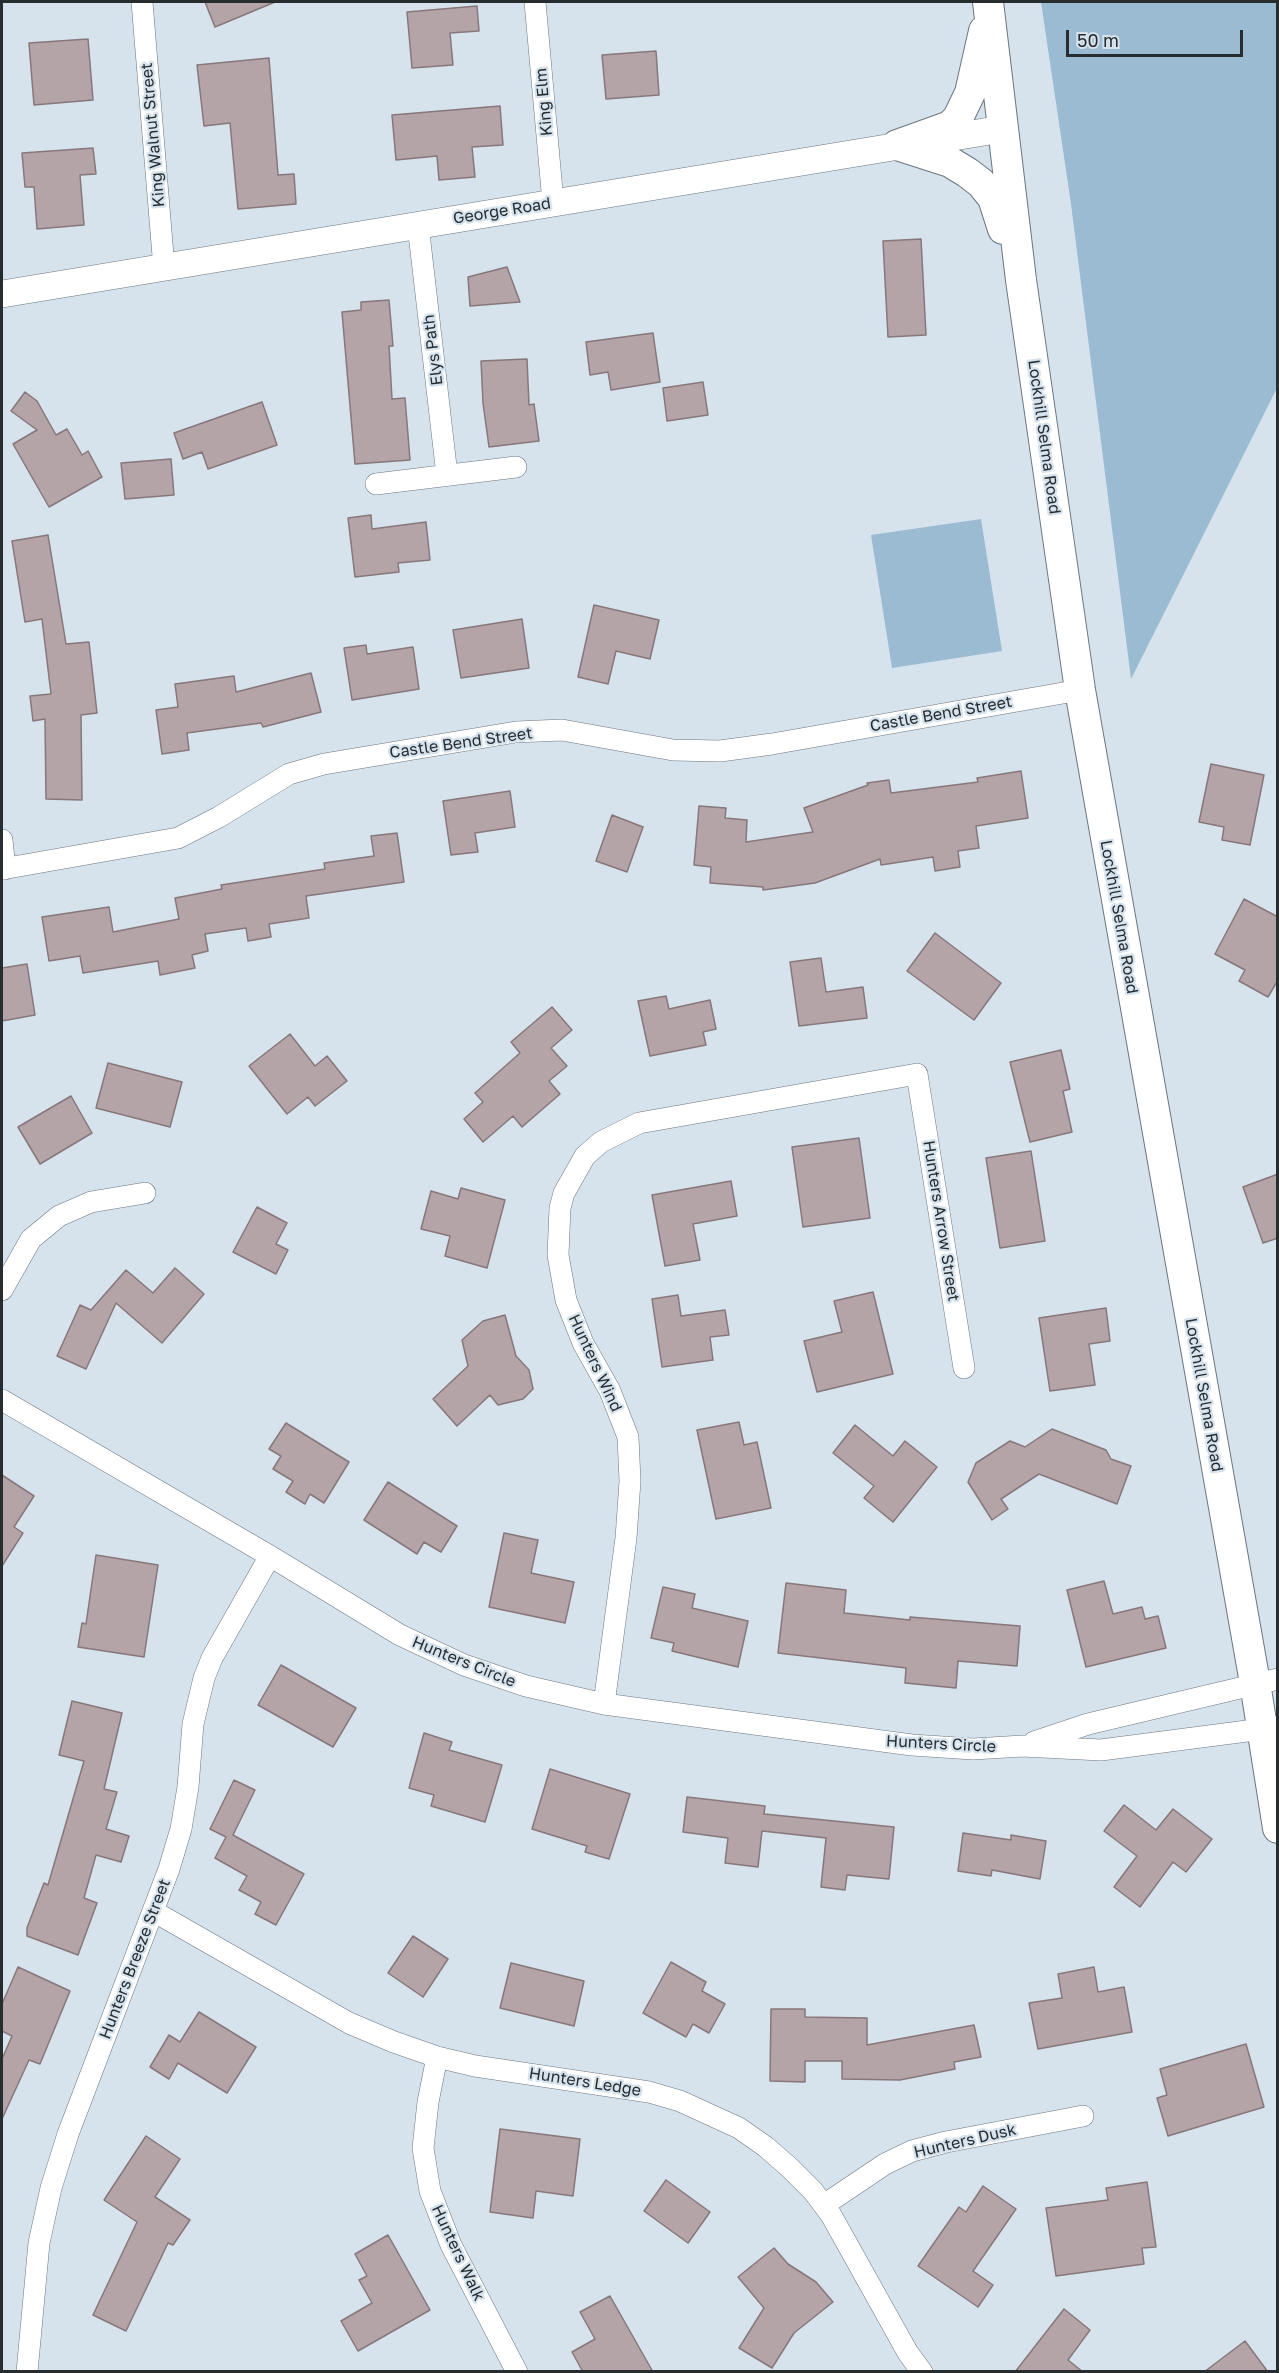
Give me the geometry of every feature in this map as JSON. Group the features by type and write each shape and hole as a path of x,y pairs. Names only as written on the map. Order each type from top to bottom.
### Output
{"main road":[{"name":"Lockhill Selma Road","path":"988,6 1021,280 1080,690 1266,1681 1278,1828"},
{"path":"897,145 950,126 958,118 970,93 988,6"},
{"path":"897,145 950,162 981,183 993,198 1021,280"}],"street":[{"name":"King Walnut Street","path":"142,2 164,268"},
{"name":"King Elm","path":"535,2 553,202"},
{"name":"George Road","path":"2,294 1002,129"},
{"name":"Elys Path","path":"418,225 447,475"},
{"path":"376,484 516,466"},
{"name":"Castle Bend Street","path":"3,869 178,838 219,818 289,774 336,762 516,732 562,730 673,750 720,751 1080,690"},
{"path":"2,840 3,869"},
{"name":"Hunters Arrow Street","path":"916,1074 964,1368"},
{"name":"Hunters Wind","path":"604,1704 626,1538 630,1481 628,1437 610,1391 583,1343 566,1300 558,1255 560,1209 564,1192 585,1156 601,1142 639,1123 916,1074"},
{"path":"2,1290 31,1239 59,1216 91,1202 145,1193"},
{"name":"Hunters Circle","path":"2,1400 270,1556 400,1635 465,1665 526,1686 604,1704 912,1745 973,1749 1023,1746 1101,1750 1270,1728"},
{"name":"Hunters Breeze Street","path":"27,2372 39,2243 51,2188 68,2134 169,1869 181,1829 188,1787 193,1724 204,1678 212,1658 270,1556"},
{"name":"Hunters Circle","path":"1023,1746 1088,1724 1266,1681"},
{"name":"Hunters Ledge","path":"153,1911 349,2023 394,2042 437,2057 476,2066 649,2092 680,2101 739,2128 790,2168 824,2205 848,2242 908,2353 922,2372"},
{"name":"Hunters Walk","path":"437,2057 428,2102 423,2148 430,2190 451,2245 517,2372"},
{"name":"Hunters Dusk","path":"824,2205 885,2164 912,2151 946,2142 1083,2116"}],"shaded area":[{"path":"1041,2 1277,2 1277,388 1131,679 1071,204"},
{"path":"981,519 1002,651 892,668 871,535"}],"building":[{"path":"205,2 275,2 215,27"},
{"path":"477,6 479,31 450,33 453,65 412,68 407,12"},
{"path":"88,39 93,100 34,105 29,43"},
{"path":"656,51 659,95 606,99 602,55"},
{"path":"269,58 278,175 294,174 296,204 238,209 230,123 204,126 197,65"},
{"path":"500,106 503,145 472,147 475,177 439,180 437,156 396,160 392,115"},
{"path":"93,148 96,174 80,175 84,225 37,229 34,187 25,187 22,153"},
{"path":"921,239 926,335 888,337 883,241"},
{"path":"507,267 520,302 470,306 468,277"},
{"path":"389,300 393,346 389,346 392,399 405,398 410,460 355,464 342,312 361,310 361,302"},
{"path":"653,333 660,382 611,390 608,372 590,375 586,342"},
{"path":"527,359 529,405 534,404 539,441 489,447 483,403 481,361"},
{"path":"703,382 708,415 667,421 663,388"},
{"path":"25,392 37,401 56,435 67,429 82,455 88,451 102,477 49,507 13,444 37,430 11,411"},
{"path":"262,402 277,445 208,469 202,452 183,459 174,433"},
{"path":"171,459 174,495 125,499 121,463"},
{"path":"371,515 372,529 426,522 430,560 398,563 399,572 355,577 348,518"},
{"path":"48,535 66,644 89,642 97,713 81,715 82,800 46,799 45,719 33,721 30,696 51,694 42,619 25,622 12,541"},
{"path":"594,605 659,620 650,659 616,651 608,684 578,677"},
{"path":"522,619 529,668 461,678 453,630"},
{"path":"366,645 367,654 413,647 419,689 352,700 344,648"},
{"path":"311,673 321,712 263,727 261,723 187,733 189,750 162,754 156,710 178,707 175,684 234,676 236,692"},
{"path":"1211,764 1264,775 1250,845 1222,840 1224,827 1199,822"},
{"path":"1021,771 1028,818 976,826 979,848 958,851 960,867 935,871 933,857 881,865 880,859 815,883 763,890 763,887 710,883 711,867 694,865 699,806 726,808 725,818 747,820 746,842 813,832 804,808 868,785 867,783 889,780 891,793 978,782 977,778"},
{"path":"510,791 515,827 475,833 478,852 451,855 443,801"},
{"path":"612,815 643,827 627,872 596,861"},
{"path":"397,833 404,882 306,896 309,918 269,924 271,937 248,941 246,928 205,934 208,951 192,955 195,968 160,975 158,961 83,973 80,956 49,961 42,917 109,907 113,932 179,919 175,898 222,889 221,885 325,869 324,863 374,856 371,836"},
{"path":"1244,899 1278,917 1278,980 1268,997 1239,981 1245,970 1215,954"},
{"path":"935,933 1001,983 974,1020 907,971"},
{"path":"821,958 826,992 863,987 867,1018 799,1026 790,962"},
{"path":"27,964 35,1015 2,1021 2,968"},
{"path":"666,996 669,1009 710,1000 716,1029 703,1032 706,1045 650,1056 638,1001"},
{"path":"552,1007 572,1030 551,1048 567,1066 549,1081 560,1094 522,1127 513,1116 483,1142 464,1119 483,1102 475,1093 520,1053 511,1042"},
{"path":"290,1034 315,1066 327,1056 347,1081 315,1106 308,1097 287,1114 249,1066"},
{"path":"1061,1050 1070,1089 1063,1091 1072,1132 1030,1142 1010,1062"},
{"path":"108,1063 182,1082 170,1127 96,1108"},
{"path":"71,1096 92,1133 40,1164 18,1127"},
{"path":"859,1138 870,1218 803,1227 792,1147"},
{"path":"1031,1151 1045,1241 1000,1248 986,1158"},
{"path":"1278,1174 1278,1238 1263,1243 1243,1187"},
{"path":"731,1181 737,1216 693,1224 700,1260 665,1266 652,1195"},
{"path":"461,1188 505,1200 487,1268 445,1256 450,1236 421,1229 431,1191 458,1199"},
{"path":"257,1207 287,1223 276,1244 288,1250 276,1274 233,1252"},
{"path":"175,1268 204,1294 162,1343 116,1303 86,1369 57,1356 80,1305 91,1310 126,1270 153,1293"},
{"path":"873,1292 893,1374 817,1392 804,1341 842,1332 834,1301"},
{"path":"678,1295 681,1316 725,1310 729,1335 710,1337 713,1360 662,1367 652,1299"},
{"path":"1106,1308 1110,1341 1089,1344 1095,1385 1050,1391 1039,1318"},
{"path":"505,1315 516,1356 529,1370 533,1389 523,1399 498,1405 490,1395 457,1426 433,1399 468,1366 462,1340 483,1321"},
{"path":"739,1422 744,1445 757,1442 771,1508 716,1519 697,1430"},
{"path":"286,1423 349,1462 324,1503 310,1494 305,1504 286,1492 293,1481 273,1469 281,1456 269,1449"},
{"path":"855,1425 893,1456 905,1441 937,1467 893,1522 864,1498 874,1486 833,1453"},
{"path":"1052,1429 1106,1450 1111,1459 1131,1466 1117,1504 1039,1474 1001,1499 1008,1509 992,1520 968,1482 976,1463 1010,1441 1025,1447"},
{"path":"2,1475 34,1496 14,1527 23,1533 2,1566"},
{"path":"388,1482 457,1526 441,1552 424,1542 417,1554 364,1520"},
{"path":"504,1533 538,1540 531,1573 574,1582 565,1623 489,1607"},
{"path":"96,1555 158,1565 144,1657 78,1647 82,1623 86,1624"},
{"path":"1104,1581 1113,1614 1142,1607 1145,1619 1158,1616 1166,1648 1086,1667 1067,1590"},
{"path":"786,1583 846,1590 844,1613 910,1620 910,1617 1020,1626 1017,1666 958,1661 956,1688 905,1683 906,1668 778,1653"},
{"path":"663,1587 695,1594 692,1608 748,1621 738,1667 672,1651 674,1643 651,1638"},
{"path":"281,1665 356,1708 333,1747 258,1705"},
{"path":"72,1701 122,1713 104,1789 117,1792 106,1829 129,1836 121,1862 96,1855 84,1898 97,1903 78,1955 27,1936 27,1928 44,1883 48,1885 84,1761 59,1755"},
{"path":"424,1733 452,1742 449,1750 502,1765 485,1822 431,1806 434,1795 409,1788"},
{"path":"550,1769 630,1794 609,1859 585,1852 587,1846 532,1829"},
{"path":"234,1780 255,1790 233,1835 304,1874 276,1925 255,1914 261,1902 239,1890 247,1876 215,1858 226,1837 210,1829"},
{"path":"687,1797 765,1806 764,1814 894,1827 889,1879 847,1875 845,1890 821,1887 826,1838 762,1831 758,1867 725,1863 728,1838 683,1832"},
{"path":"1124,1805 1156,1830 1173,1809 1212,1839 1186,1872 1173,1862 1140,1907 1114,1887 1137,1856 1104,1831"},
{"path":"963,1833 1011,1840 1011,1835 1046,1841 1040,1879 992,1870 991,1876 958,1871"},
{"path":"413,1936 448,1959 423,1997 388,1973"},
{"path":"671,1962 706,1982 702,1991 725,2004 709,2033 693,2024 686,2037 643,2013"},
{"path":"511,1963 584,1981 574,2026 500,2008"},
{"path":"18,1967 70,1991 40,2064 29,2060 2,2119 2,2059 12,2036 2,2031 2,2004"},
{"path":"1094,1967 1098,1992 1124,1987 1132,2032 1038,2049 1029,2003 1062,1998 1058,1974"},
{"path":"771,2009 805,2009 805,2017 867,2018 867,2045 974,2025 981,2057 954,2062 955,2069 900,2080 842,2079 842,2061 805,2061 805,2082 770,2081"},
{"path":"199,2012 256,2047 227,2093 178,2063 169,2079 150,2067 169,2035 180,2042"},
{"path":"1246,2044 1264,2107 1168,2136 1157,2098 1167,2095 1160,2069"},
{"path":"500,2129 580,2139 573,2196 536,2191 533,2218 490,2212"},
{"path":"146,2136 180,2159 155,2197 190,2220 173,2245 168,2243 126,2331 93,2315 137,2222 104,2200"},
{"path":"666,2180 710,2212 688,2243 644,2211"},
{"path":"1147,2182 1156,2247 1142,2248 1144,2264 1056,2276 1046,2208 1108,2200 1106,2188"},
{"path":"983,2186 1016,2209 973,2271 993,2285 978,2307 918,2266 959,2207 966,2212"},
{"path":"388,2235 430,2310 358,2351 341,2321 372,2303 359,2280 367,2276 355,2254"},
{"path":"774,2248 788,2264 816,2282 833,2302 794,2333 772,2368 739,2348 764,2308 738,2277"},
{"path":"610,2296 653,2372 583,2372 572,2352 595,2339 580,2312"},
{"path":"1064,2309 1090,2330 1068,2360 1083,2372 1015,2372"},
{"path":"1245,2341 1268,2372 1204,2372"}]}
